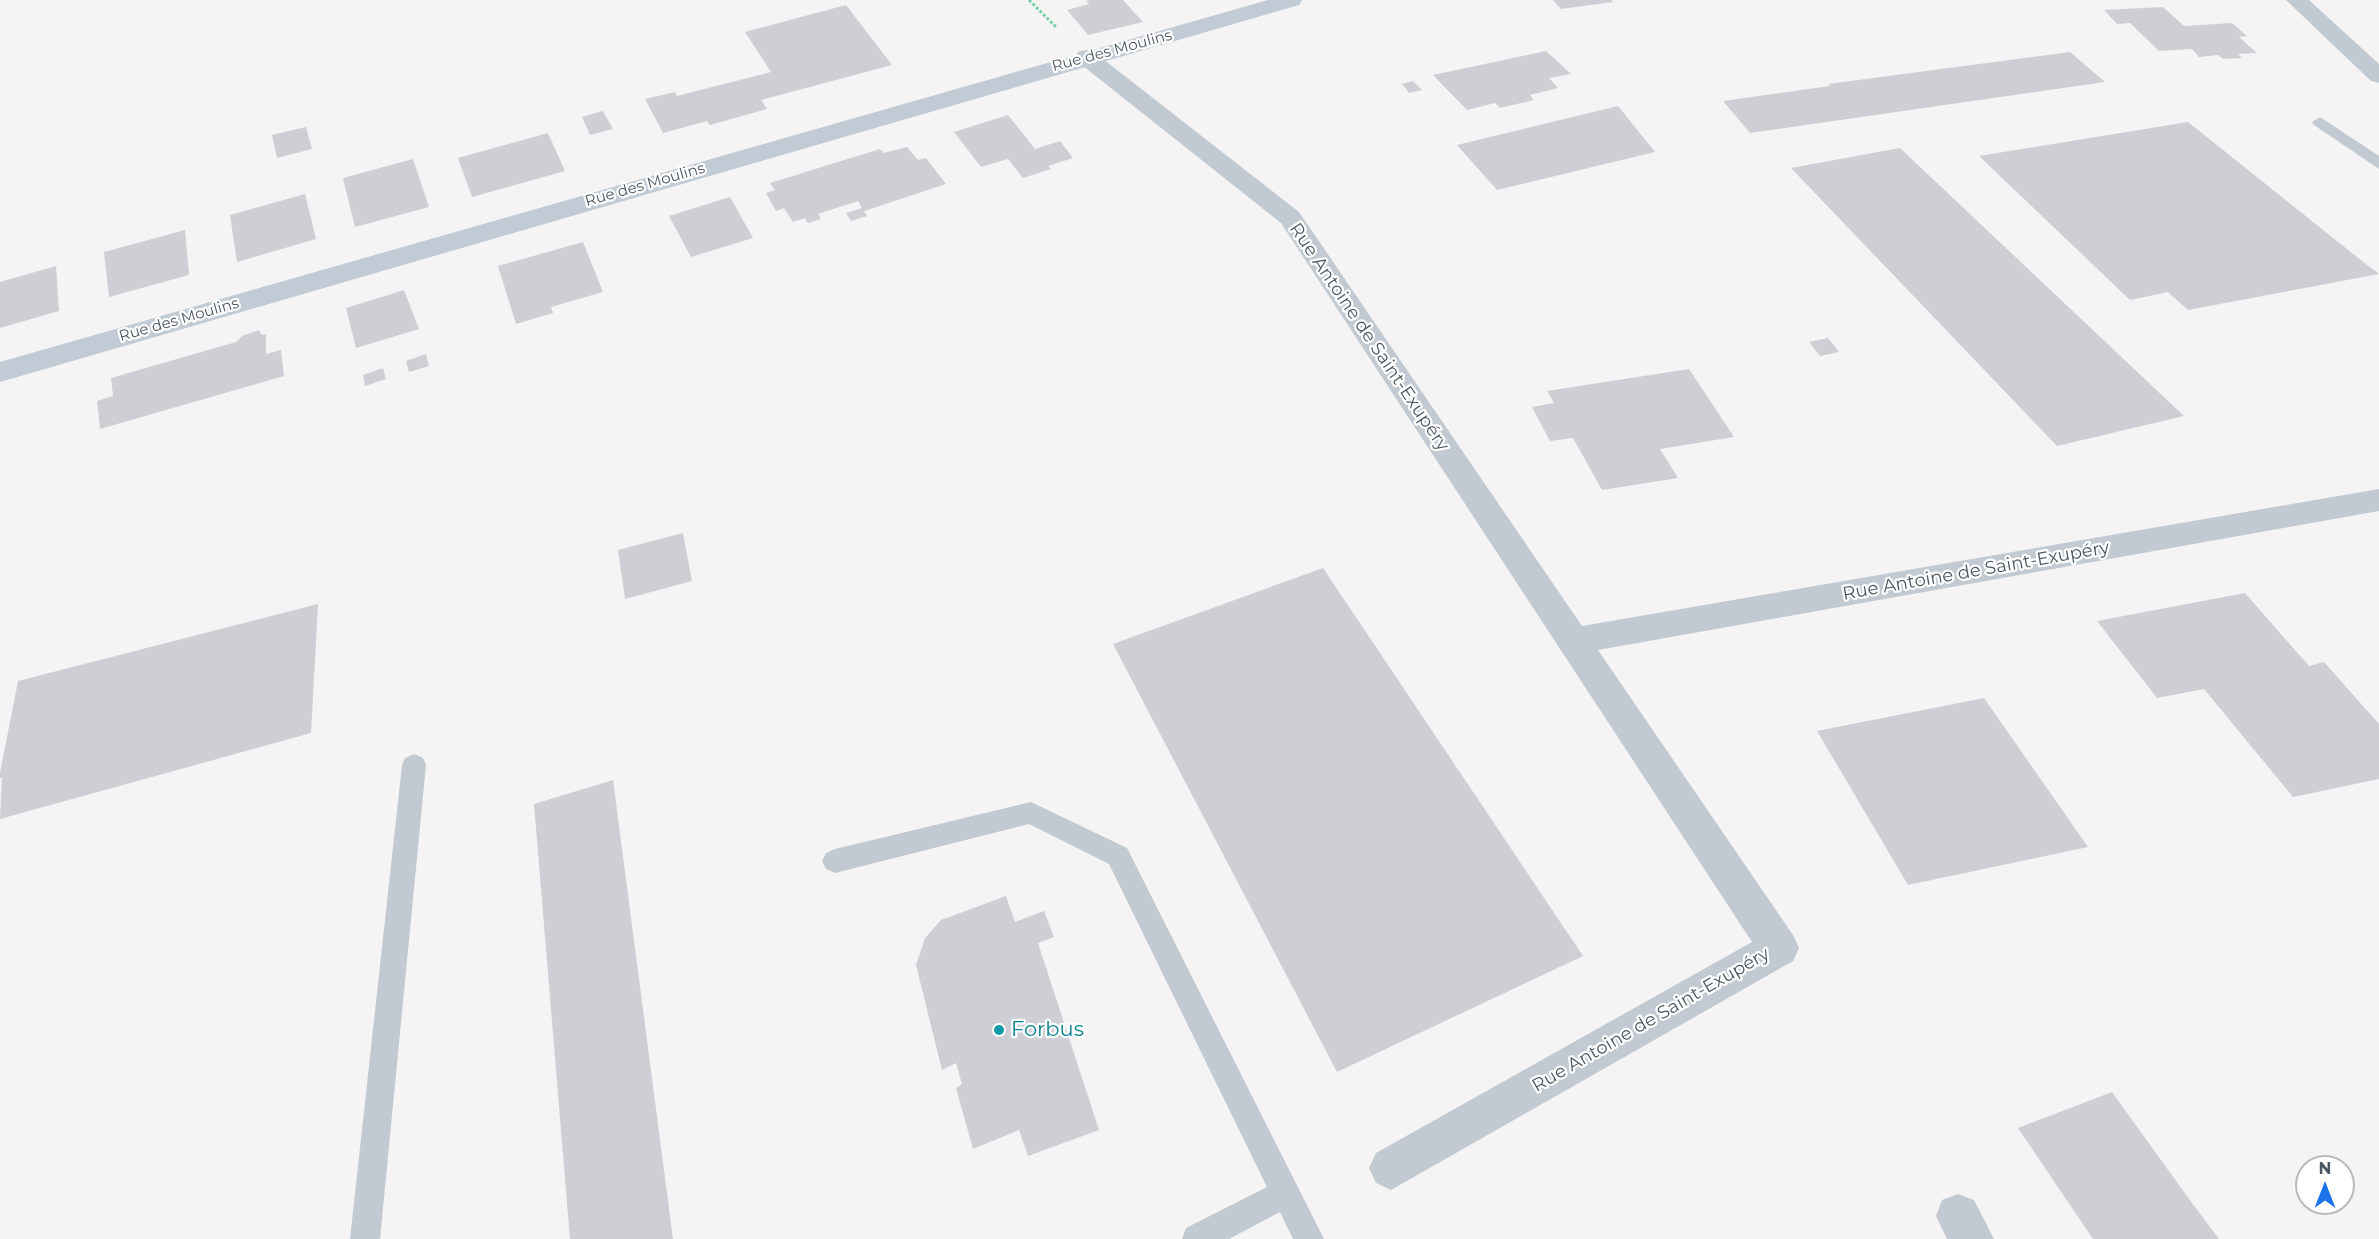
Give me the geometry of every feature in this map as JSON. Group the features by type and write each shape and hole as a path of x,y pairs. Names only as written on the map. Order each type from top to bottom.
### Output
{"main road":[{"name":"Rue des Moulins","path":"0,372 1086,57 1292,0"}],"street":[{"path":"2297,0 2379,76"},
{"name":"Rue Antoine de Saint-Exupéry","path":"1086,57 1290,218 1779,948 1391,1168"},
{"name":"Rue Antoine de Saint-Exupéry","path":"1574,641 2379,500"}],"lane":[{"path":"2320,122 2379,164"},
{"path":"365,1239 414,765"},
{"path":"835,861 1031,813 1118,855 1309,1239"},
{"path":"1197,1239 1286,1193"}],"building":[{"path":"1123,0 1143,22 1088,35 1067,10 1089,4 1086,1"},
{"path":"1553,0 1612,0 1613,2 1561,9"},
{"path":"846,5 892,65 761,100 767,109 710,125 707,121 663,133 645,99 675,92 677,96 771,72 745,32"},
{"path":"2163,7 2184,26 2232,23 2247,36 2239,37 2257,53 2238,54 2242,58 2223,59 2218,55 2199,57 2192,49 2159,51 2130,23 2117,24 2104,10"},
{"path":"1546,51 1571,74 1549,78 1558,88 1530,95 1534,100 1500,108 1495,103 1467,110 1433,75"},
{"path":"2070,52 2105,82 1750,133 1723,101 1830,86 1828,84"},
{"path":"1413,81 1422,90 1409,93 1402,84"},
{"path":"1618,106 1655,152 1497,190 1457,145"},
{"path":"603,111 613,129 590,135 582,117"},
{"path":"1008,115 1035,149 1060,141 1073,158 1048,166 1051,169 1023,178 1008,159 981,167 954,132"},
{"path":"2188,122 2379,274 2188,310 2168,292 2130,300 1979,156"},
{"path":"306,127 312,149 277,158 272,135"},
{"path":"548,133 565,171 472,197 458,158"},
{"path":"907,147 918,160 926,158 946,184 864,211 867,216 851,221 846,213 862,208 858,201 818,214 821,219 808,223 805,218 793,222 784,208 776,211 766,193 775,190 770,183 880,149 884,153"},
{"path":"1900,148 2184,416 2057,446 1791,168"},
{"path":"413,159 429,207 355,227 343,178"},
{"path":"305,194 316,239 237,262 230,215"},
{"path":"730,197 753,238 691,257 669,216"},
{"path":"185,230 189,275 109,297 104,252"},
{"path":"583,242 603,292 551,307 553,313 516,324 498,266"},
{"path":"56,266 59,311 0,328 0,282"},
{"path":"404,290 419,329 356,348 346,308"},
{"path":"259,330 262,335 266,334 266,354 281,350 284,376 100,429 97,401 113,396 111,378 236,342 242,336"},
{"path":"1828,338 1839,352 1820,356 1809,342"},
{"path":"426,354 429,366 409,372 406,361"},
{"path":"383,368 386,379 365,386 363,375"},
{"path":"1689,369 1734,437 1660,449 1678,478 1602,490 1573,438 1550,441 1532,407 1554,403 1547,391"},
{"path":"683,533 692,581 625,599 618,550"},
{"path":"1323,568 1583,956 1337,1072 1113,644"},
{"path":"2245,593 2309,666 2324,662 2379,724 2379,779 2293,797 2204,689 2157,698 2097,621"},
{"path":"318,604 311,733 0,819 2,778 0,778 0,773 18,681"},
{"path":"1984,698 2088,847 1908,885 1817,731"},
{"path":"613,780 673,1239 570,1239 534,804"},
{"name":"Forbus","path":"1006,896 1015,922 1044,911 1054,937 1038,943 1099,1130 1028,1156 1019,1130 973,1149 956,1088 962,1084 956,1063 942,1070 916,965 925,938 941,920"},
{"path":"2112,1092 2219,1239 2093,1239 2018,1128"}],"place":[{"name":"Forbus","path":"999,1030"}]}
